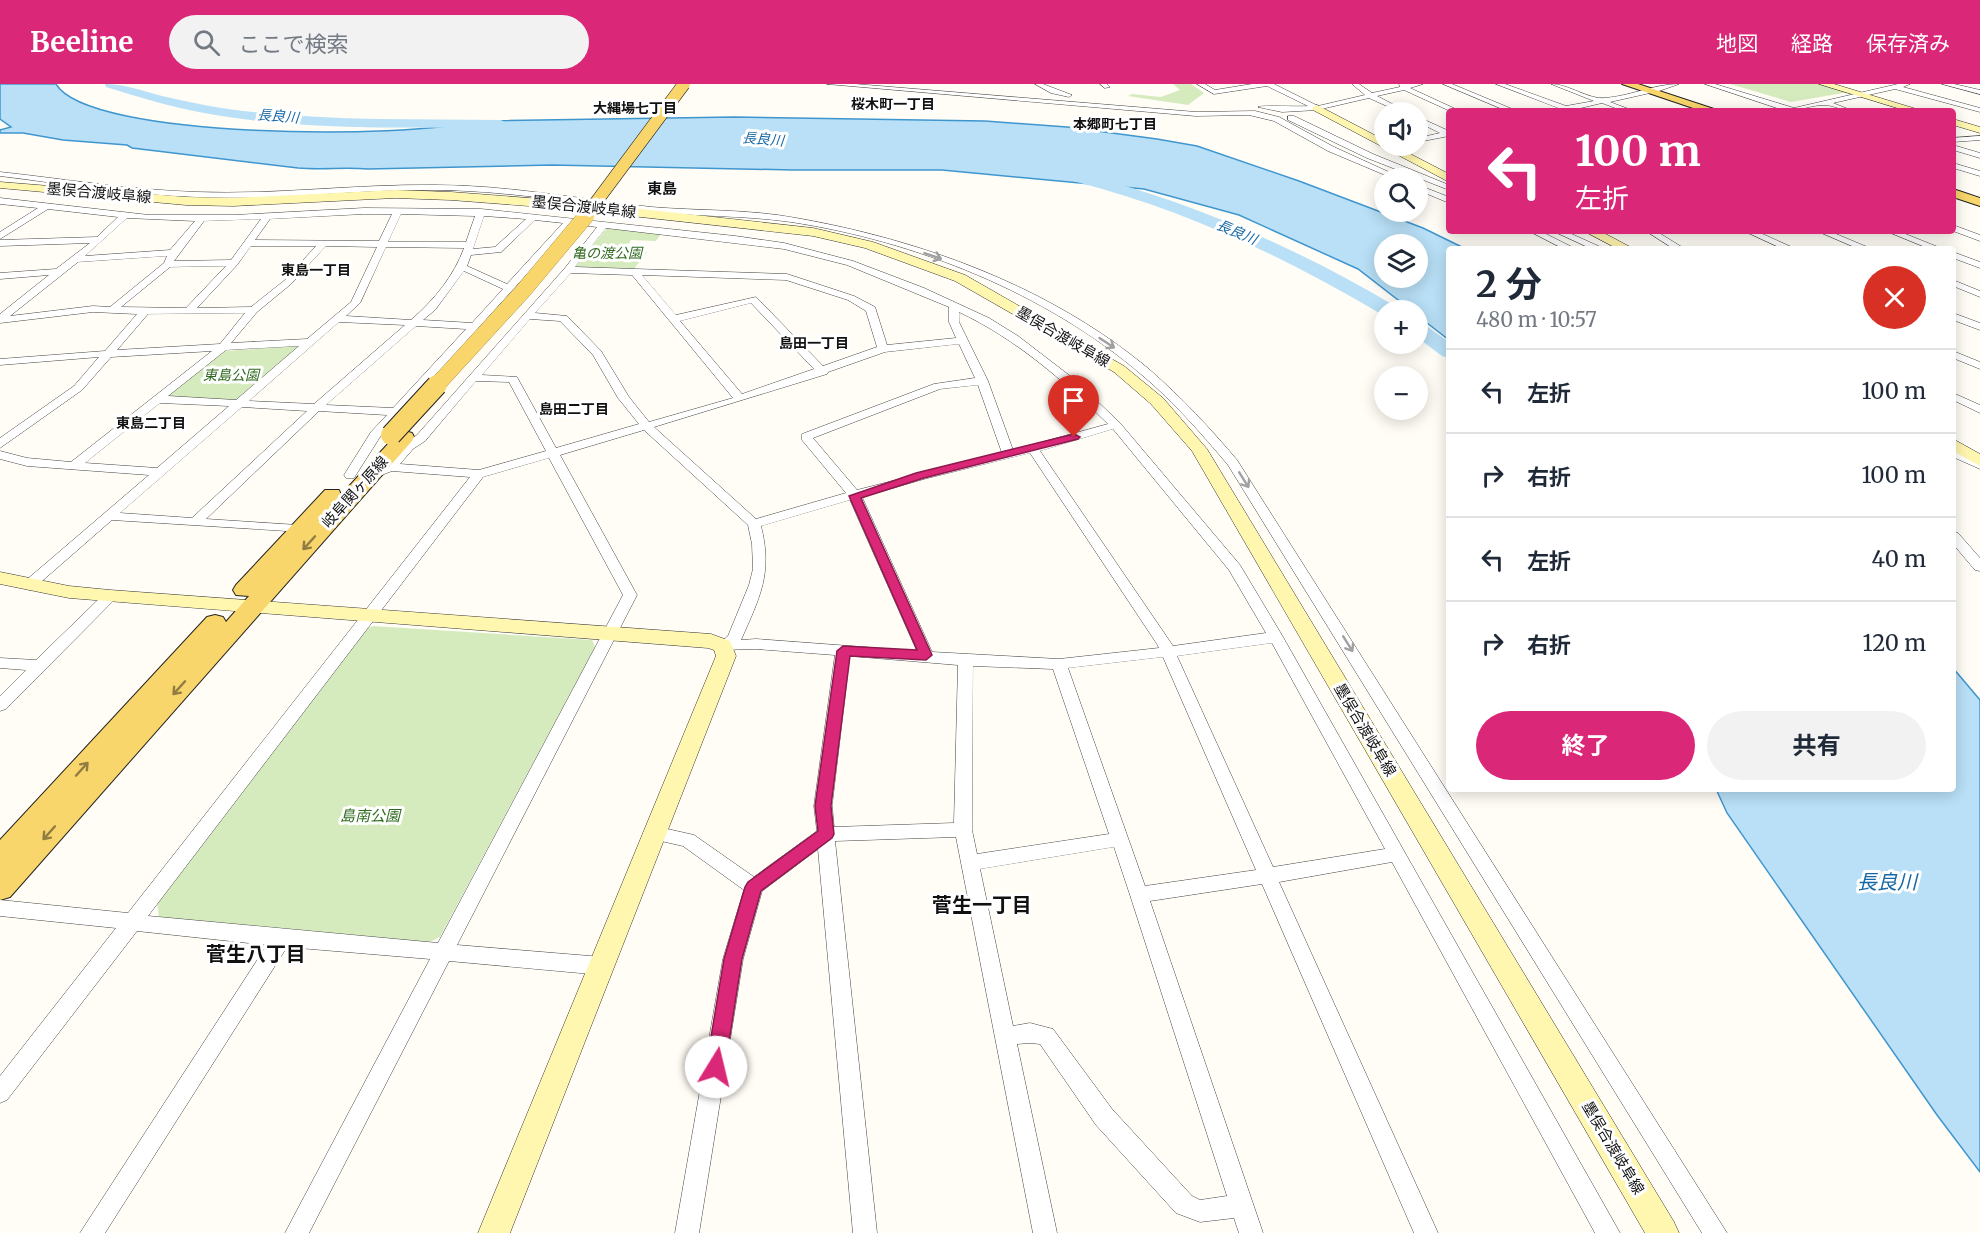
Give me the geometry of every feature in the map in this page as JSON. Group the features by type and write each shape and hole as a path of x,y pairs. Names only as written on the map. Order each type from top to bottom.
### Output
{"main road":[{"name":"岐阜関ヶ原線","path":"0,859 241,606 359,476 397,428 523,291 581,223 684,84"},
{"name":"岐阜関ヶ原線","path":"397,428 536,292 593,223 694,84"},
{"path":"1627,84 1713,108"},
{"path":"1636,84 1705,108"},
{"path":"1824,84 1908,108"},
{"path":"1317,108 1374,139"},
{"path":"1956,123 1980,130"},
{"path":"1407,156 1446,176"},
{"name":"墨俣合渡岐阜線","path":"0,184 186,201 233,202 395,194 451,196 568,205 813,232 869,245 960,278 1119,369 1157,401 1199,449 1664,1233"},
{"path":"1956,192 1980,200"},
{"path":"1596,234 1622,246"},
{"path":"1956,446 1980,463"},
{"name":"岐阜関ヶ原線","path":"0,888 241,606 298,529 359,476"},
{"path":"0,578 29,585 110,596 711,641 723,646 726,656 494,1233"}],"street":[{"path":"830,84 1196,114 1256,113"},
{"path":"886,84 921,91"},
{"path":"1038,84 1053,92 1071,96 1194,111 1256,113 1276,119 1331,149 1375,168"},
{"path":"1200,84 1214,92 1267,84 1317,108"},
{"path":"1355,84 1384,102"},
{"path":"1157,106 1215,109 1248,106 1282,110 1317,108 1403,86 1420,84"},
{"path":"1446,84 1506,108"},
{"path":"1499,84 1564,108"},
{"path":"1554,84 1622,108"},
{"path":"1576,108 1676,84"},
{"path":"1708,84 1784,108"},
{"path":"1882,84 1980,110"},
{"path":"1806,108 1907,84"},
{"path":"1945,84 1980,92"},
{"path":"1403,86 1410,92 1449,108"},
{"path":"1826,103 1840,108"},
{"path":"1248,106 1279,112 1370,156 1446,187"},
{"path":"1428,124 1446,133"},
{"path":"1428,138 1446,134"},
{"path":"1956,140 1980,138"},
{"path":"1956,148 1980,156"},
{"path":"1956,166 1980,174"},
{"path":"0,174 196,195 454,188 663,210 754,214 854,232 939,258 1021,293 1084,328 1122,353 1170,392 1193,414 1233,463 1715,1233"},
{"path":"1428,191 1446,199"},
{"path":"0,201 125,215 201,219 398,211 481,212 735,239 819,254 888,277 954,305 1014,338 1070,381 1116,425 1235,568 1276,637 1608,1233"},
{"path":"0,236 47,206"},
{"path":"29,585 112,516 355,303 398,211"},
{"path":"196,521 316,408 431,308 462,267 481,212"},
{"path":"0,319 99,240 125,215"},
{"path":"189,310 234,263 268,216"},
{"path":"249,243 384,244 498,250 534,216"},
{"path":"114,308 168,264 173,254 201,219"},
{"path":"156,399 316,408 397,428 475,326 571,220"},
{"path":"392,467 409,446 421,438 528,316 604,224"},
{"path":"1956,232 1980,265"},
{"path":"1539,234 1565,246"},
{"path":"1564,234 1593,246"},
{"path":"1655,234 1675,246"},
{"path":"1755,234 1784,246"},
{"path":"1829,234 1859,246"},
{"path":"1898,234 1930,246"},
{"path":"0,243 99,240"},
{"path":"0,249 10,243"},
{"path":"74,465 221,349 253,310 288,282 322,245"},
{"path":"74,260 173,254"},
{"path":"168,264 234,263"},
{"path":"462,267 510,290"},
{"path":"568,270 788,277 851,298 870,309 883,349"},
{"path":"0,276 58,272"},
{"path":"634,273 740,399"},
{"path":"1956,284 1980,294"},
{"path":"674,319 753,299 822,372"},
{"path":"954,305 954,322 982,381 1008,454"},
{"path":"0,319 114,308 145,311 253,310"},
{"path":"0,444 78,388 145,311"},
{"path":"528,316 563,318 597,353 624,398 646,426 754,524 759,544 760,569 756,585 734,639 723,646"},
{"path":"1956,317 1980,327"},
{"path":"337,319 475,326"},
{"path":"359,476 392,467 479,474 740,399 883,349 963,340"},
{"path":"0,362 48,357 221,349 309,342"},
{"path":"1956,355 1977,363"},
{"path":"1956,367 1977,363"},
{"path":"297,1233 630,595 513,380 473,378"},
{"path":"926,655 855,496 806,437 938,386 982,381"},
{"path":"1956,398 1980,410"},
{"path":"754,524 920,476 1034,449 1116,425"},
{"path":"1034,449 1164,643 1426,1233"},
{"path":"1956,453 1980,463"},
{"path":"0,455 27,462 160,472"},
{"path":"0,1093 479,474"},
{"path":"112,516 298,529"},
{"path":"1956,539 1980,566"},
{"path":"0,705 110,596"},
{"path":"723,646 756,644 926,655 966,660 1059,664 1276,637"},
{"path":"843,651 823,806 865,1233"},
{"path":"966,660 963,830 1007,1036 1045,1233"},
{"path":"0,663 40,666"},
{"path":"1059,664 1139,895 1251,1233"},
{"path":"687,1233 733,959 754,887 826,834 963,830"},
{"path":"654,833 688,840 754,887"},
{"path":"970,863 1120,839"},
{"path":"1139,895 1396,854"},
{"path":"0,908 444,954 602,966"},
{"path":"92,1233 282,938"},
{"path":"1007,1036 1030,1033 1046,1036 1104,1117 1184,1205 1200,1211 1242,1205"}],"green space":[{"path":"1173,84 1191,84 1204,93 1188,105 1128,96 1132,94 1161,97 1180,90"},
{"path":"1730,84 1819,84 1849,92 1791,102"},
{"name":"亀の渡公園","path":"607,228 661,234 656,241 631,240 624,251 647,252 634,269 575,267"},
{"name":"東島公園","path":"299,347 238,400 231,402 166,396 226,351"},
{"name":"島南公園","path":"373,626 592,640 595,647 440,937 428,943 159,918 157,900 366,629"}],"water":[{"name":"長良川","path":"0,84 56,84 81,102 126,116 186,125 254,130 387,131 439,127 473,121 734,117 985,121 1067,127 1197,146 1374,209 1374,222 1407,222 1460,246 1446,246 1446,338 1428,324 1428,300 1398,300 1383,288 1428,288 1428,234 1374,234 1374,281 1358,269 1239,215 1144,189 942,170 793,170 552,165 316,169 132,148 127,145 63,140 23,133 0,133 0,130 11,127 0,119"},
{"name":"長良川","path":"1956,672 1980,700 1980,1172 1937,1115 1727,813 1717,792 1956,792"}],"waterway":[{"name":"長良川","path":"111,84 156,99 253,116 354,122 501,124"},
{"name":"長良川","path":"1078,178 1159,201 1239,231 1315,268 1374,302"},
{"name":"長良川","path":"1428,336 1446,350"}],"district":[{"name":"桜木町一丁目","path":"893,104"},
{"name":"大縄場七丁目","path":"635,108"},
{"name":"本郷町七丁目","path":"1115,124"},
{"name":"東島","path":"662,189"},
{"name":"東島一丁目","path":"316,270"},
{"name":"島田一丁目","path":"814,343"},
{"name":"島田二丁目","path":"574,409"},
{"name":"東島二丁目","path":"151,423"},
{"name":"菅生一丁目","path":"982,905"},
{"name":"菅生八丁目","path":"256,954"}],"route":[{"path":"716,1067 733,959 754,887 826,834 823,806 843,651 926,655 855,496 920,476 1034,449 1074,437"}]}
